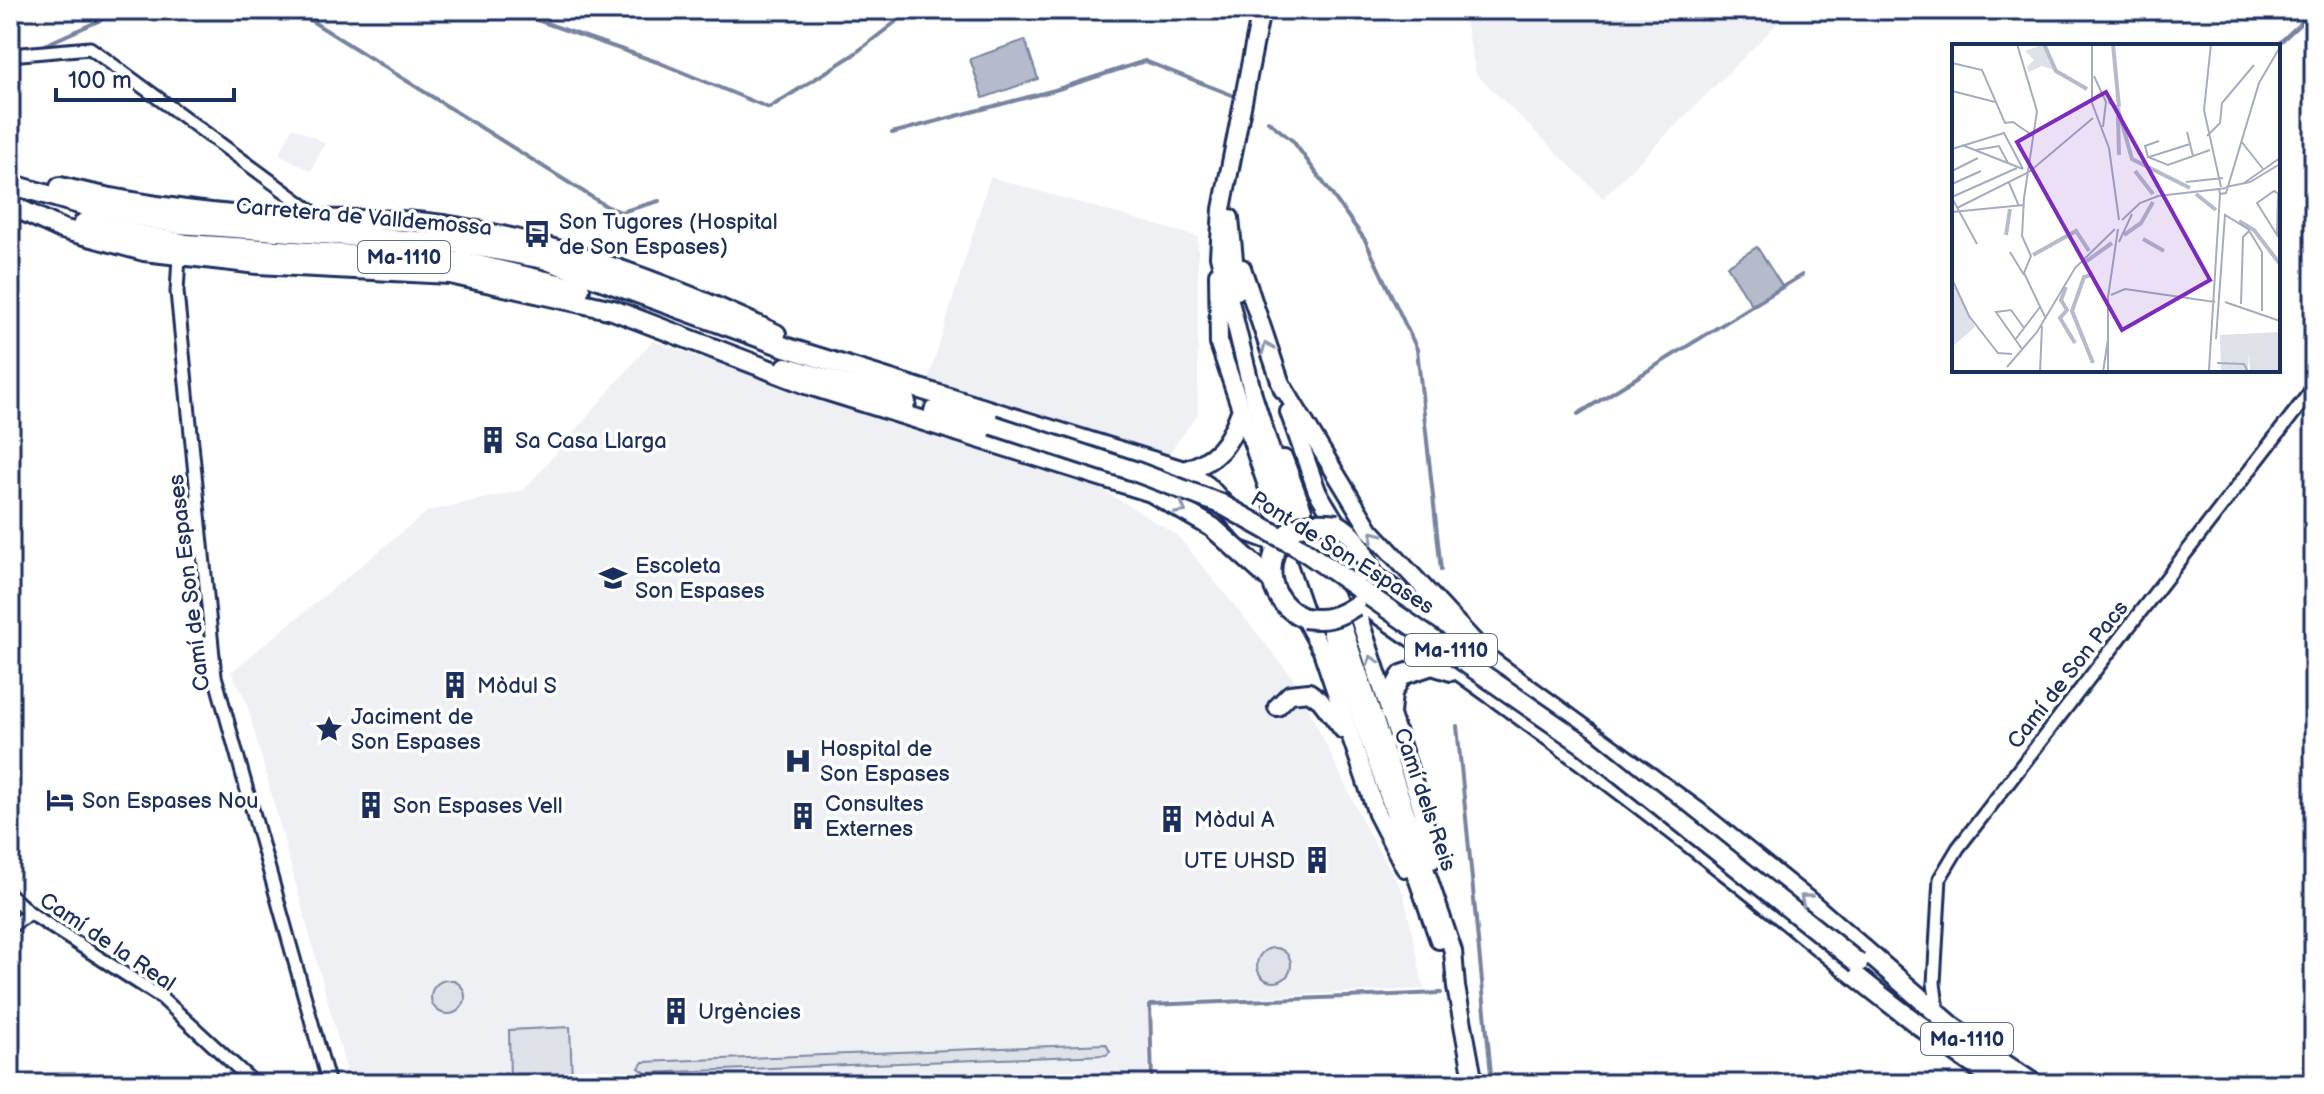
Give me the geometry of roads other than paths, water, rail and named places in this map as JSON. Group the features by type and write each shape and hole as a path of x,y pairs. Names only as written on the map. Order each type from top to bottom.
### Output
{"main road":[{"path":"10,175 93,195 176,208 455,226 587,260 726,310 845,365"},
{"name":"Carretera de Valldemossa","path":"10,184 86,206 178,224 463,244 544,259 752,336 787,358"},
{"path":"10,204 62,229 132,248 179,256 450,274 559,296 613,310 809,385 949,427"},
{"name":"Carretera de Valldemossa","path":"10,204 116,231 187,244 465,262 589,291 787,358"},
{"name":"Ma-1110","path":"787,358 845,365 1184,471 1207,486 1249,532 1294,538"},
{"name":"Ma-1110","path":"787,358 949,427 1151,492 1212,527 1272,581 1284,605 1304,618"},
{"name":"Pont de Son Espases","path":"787,358 1134,471 1221,504 1300,548 1583,744 1858,963"},
{"path":"1184,471 1217,456 1232,437 1240,414"},
{"path":"1272,581 1271,567 1302,525 1320,521 1337,524"},
{"name":"Ma-1110","path":"1337,524 1352,533 1363,546 1374,576 1699,813 1813,905 1938,1015 2034,1084"},
{"path":"1304,618 1321,621 1339,617 1369,567"},
{"name":"Ma-1110","path":"1344,605 1501,701 1688,841 1947,1048 2003,1084"},
{"path":"1390,713 1392,693 1402,675 1432,665 1451,671 1501,701"},
{"name":"Ma-1110","path":"1858,963 1978,1068"},
{"name":"Ma-1110","path":"1858,963 2025,1084"}],"street":[{"path":"1261,10 1222,209 1216,304 1219,344 1240,414 1294,538 1344,605 1390,713 1422,809 1437,881 1429,895 1377,814 1322,651 1304,618"},
{"path":"10,55 90,48 321,219"},
{"path":"1219,256 1253,395 1297,513 1239,307 1228,185"},
{"path":"1230,232 1308,468 1337,524"},
{"name":"Camí de Son Espases","path":"179,256 177,292 215,676 329,1084"},
{"path":"1280,382 1370,530 1485,655"},
{"name":"Camí de Son Pacs","path":"1938,1015 1934,983 1940,878 1952,858 2314,387"},
{"name":"Camí dels Reis","path":"1337,630 1429,895 1453,951 1456,987 1474,1084"},
{"path":"1277,707 1290,694 1309,692 1337,721 1355,752"},
{"name":"Camí de la Real","path":"10,895 30,913 162,998 255,1084"},
{"path":"10,927 30,913"}],"water":[{"path":"1025,40 1038,79 983,98 970,59"},
{"path":"1757,247 1782,286 1752,305 1727,266"}],"waterway":[{"path":"38,48 123,10"},
{"path":"294,10 606,206 621,212 659,201"},
{"path":"442,10 514,12 660,63 769,108 853,55 911,10"},
{"path":"2278,44 2314,11"},
{"path":"892,133 1055,90 1145,61 1232,95"},
{"path":"1268,121 1293,141 1365,240 1417,349 1441,570"},
{"path":"1578,414 1802,275"},
{"path":"1457,726 1492,1084"},
{"path":"1152,1084 1150,1005 1441,993"},
{"path":"1651,1084 1654,1074"}],"place":[{"name":"Son Tugores (Hospital de Son Espases)","path":"537,234"},
{"name":"Sa Casa Llarga","path":"493,440"},
{"name":"Escoleta Son Espases","path":"613,578"},
{"name":"Mòdul S","path":"455,685"},
{"name":"Jaciment de Son Espases","path":"329,729"},
{"name":"Hospital de Son Espases","path":"798,761"},
{"name":"Son Espases Nou","path":"60,800"},
{"name":"Son Espases Vell","path":"371,805"},
{"name":"Consultes Externes","path":"803,816"},
{"name":"Mòdul A","path":"1172,819"},
{"name":"UTE UHSD","path":"1317,860"},
{"name":"Urgències","path":"676,1011"}]}
